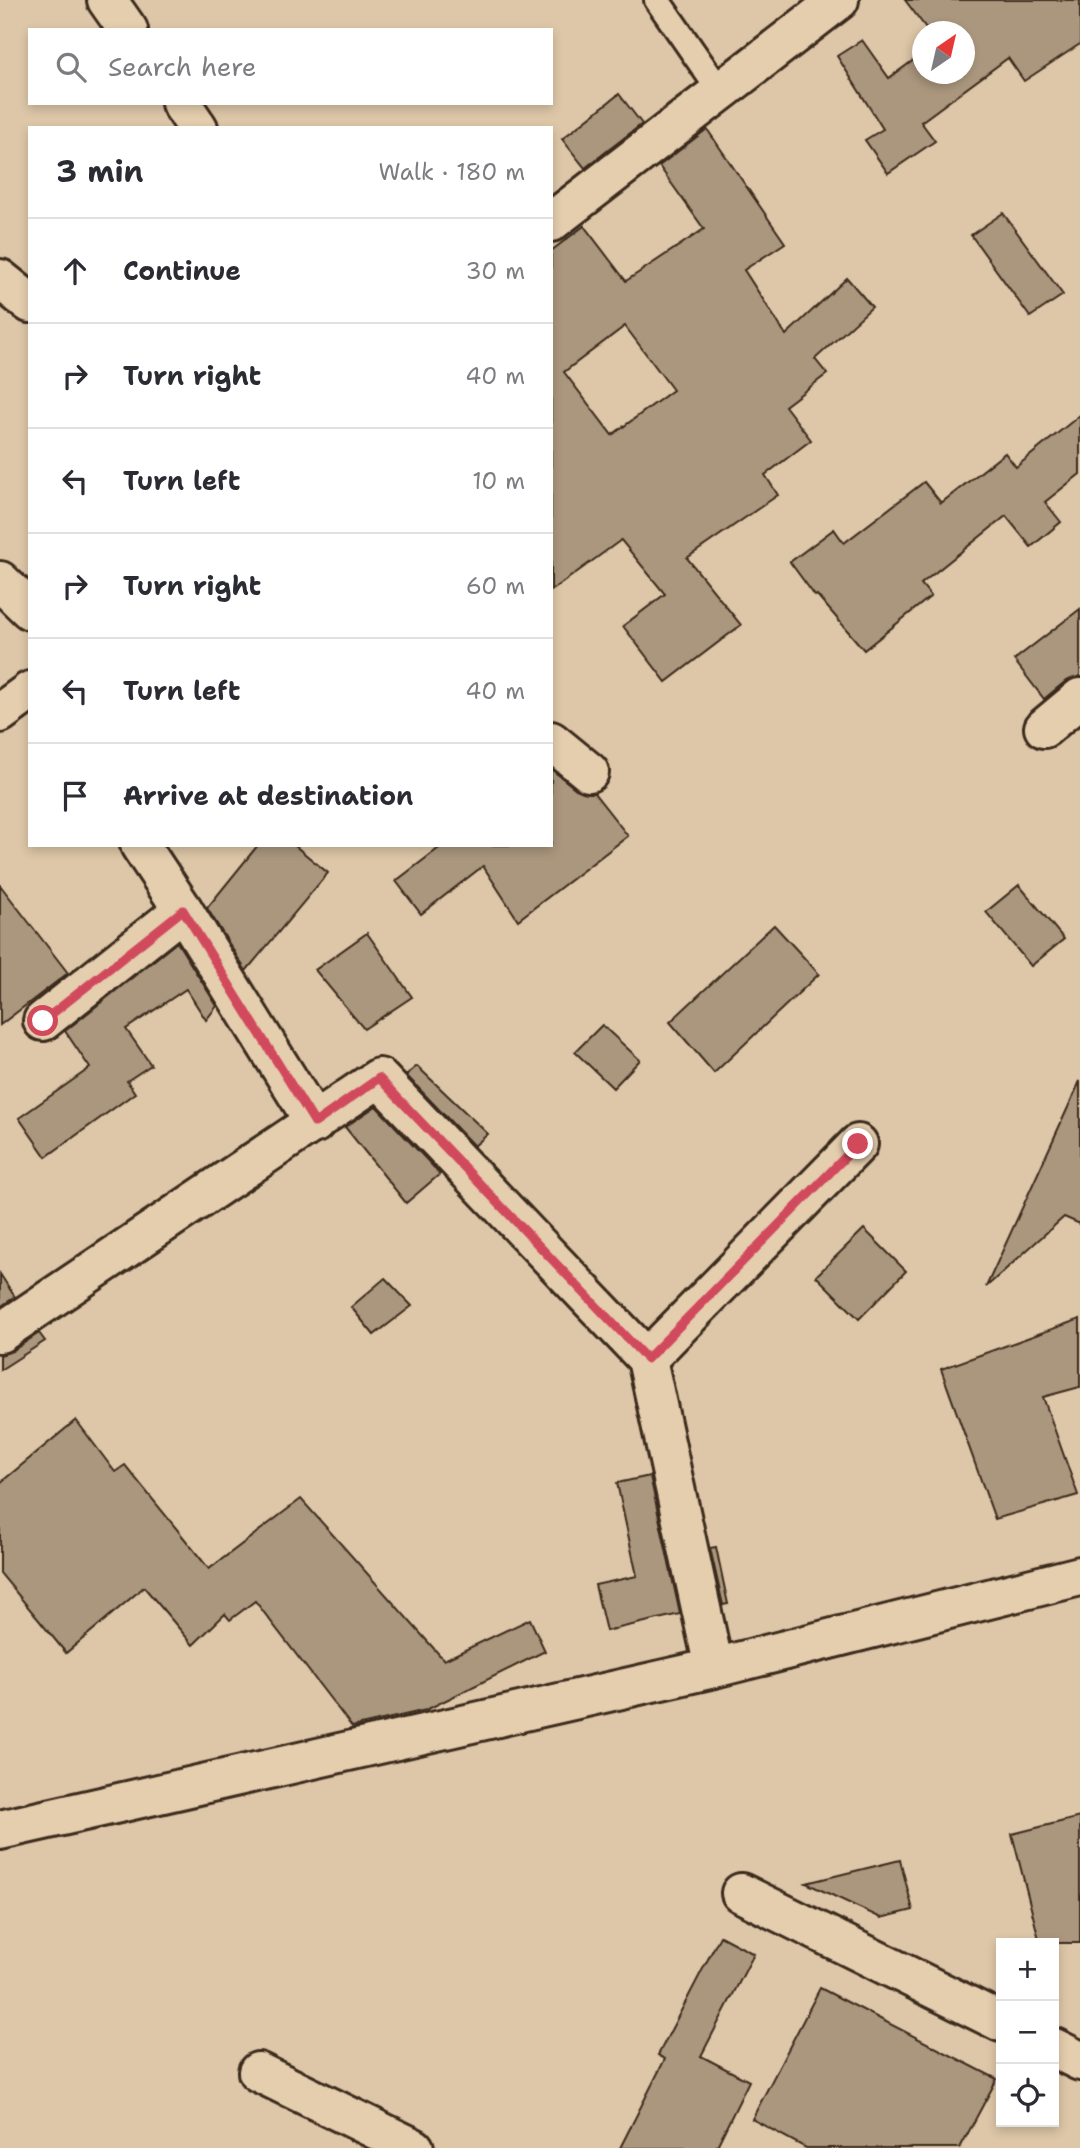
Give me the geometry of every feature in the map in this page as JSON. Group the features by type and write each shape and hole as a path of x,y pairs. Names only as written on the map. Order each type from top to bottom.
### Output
{"street":[{"path":"107,0 127,28"},
{"path":"553,220 839,0"},
{"path":"182,105 197,126"},
{"path":"0,279 28,301"},
{"path":"0,582 28,608"},
{"path":"0,713 28,692"},
{"path":"1044,728 1080,698"},
{"path":"553,743 589,772"},
{"path":"140,847 183,910 315,1123"},
{"path":"43,1021 183,910"},
{"path":"0,1333 379,1078 647,1359 714,1668"},
{"path":"647,1359 858,1144"},
{"path":"0,1830 714,1668 1080,1576"},
{"path":"741,1894 996,2020"},
{"path":"1059,2050 1080,2061"},
{"path":"258,2072 414,2148"}],"lane":[{"path":"657,0 720,92"}],"building":[{"path":"905,0 1080,0 1080,44 1024,81 1008,58 975,82 975,21 921,21"},
{"path":"862,40 889,78 912,61 912,84 973,84 921,122 935,141 888,173 865,140 883,129 837,56"},
{"path":"619,94 642,124 585,168 562,139"},
{"path":"707,129 785,243 744,270 786,335 847,278 872,307 815,359 827,374 785,406 811,440 765,475 778,495 687,558 741,625 666,682 623,626 665,594 621,540 553,590 553,249 584,226 626,281 704,229 659,166","holes":["625,326 673,390 612,435 564,372"]},
{"path":"1003,213 1063,295 1030,317 971,235"},
{"path":"1080,415 1080,474 1045,502 1061,522 1031,547 1006,516 921,584 931,596 864,650 817,595 815,596 790,562 834,529 844,543 924,482 941,503 1005,453 1016,467"},
{"path":"1080,609 1080,677 1066,681 1044,699 1014,660"},
{"path":"553,771 576,789 594,793 628,836 518,920 483,866 421,914 396,881 440,847 553,847"},
{"path":"256,847 296,847 328,873 246,971 207,908"},
{"path":"0,885 68,973 0,1025"},
{"path":"1019,885 1064,939 1031,966 986,912"},
{"path":"774,925 819,974 714,1073 670,1022"},
{"path":"367,933 412,997 364,1029 315,970"},
{"path":"177,942 217,1006 206,1020 186,989 126,1029 151,1065 127,1081 135,1093 46,1157 19,1118 90,1068 65,1031"},
{"path":"602,1025 640,1060 613,1088 575,1052"},
{"path":"417,1066 488,1134 474,1146 406,1075"},
{"path":"1080,1081 1080,1224 1064,1217 986,1287"},
{"path":"376,1106 440,1174 406,1203 345,1127"},
{"path":"864,1229 906,1271 859,1319 816,1276"},
{"path":"0,1274 15,1297 0,1307"},
{"path":"385,1278 412,1306 374,1335 351,1307"},
{"path":"1080,1319 1080,1387 1043,1397 1078,1495 995,1519 941,1369"},
{"path":"39,1333 45,1341 0,1370 0,1355 12,1351"},
{"path":"76,1420 115,1472 125,1465 209,1569 301,1499 444,1660 530,1619 545,1651 426,1710 352,1727 255,1601 230,1620 225,1614 193,1645 144,1587 66,1653 0,1573 0,1483"},
{"path":"650,1476 680,1614 606,1631 595,1585 637,1576 617,1483"},
{"path":"716,1547 728,1604 723,1605 710,1548"},
{"path":"1080,1817 1080,1943 1059,1943 1059,1938 1039,1938 1012,1834"},
{"path":"900,1860 913,1910 881,1918 806,1883"},
{"path":"720,1936 754,1954 701,2056 749,2081 716,2148 620,2148 665,2059 658,2055"},
{"path":"820,1988 996,2078 960,2148 806,2148 752,2119"}],"route":[{"path":"43,1021 183,910 315,1123 379,1078 647,1359 858,1144"}]}
